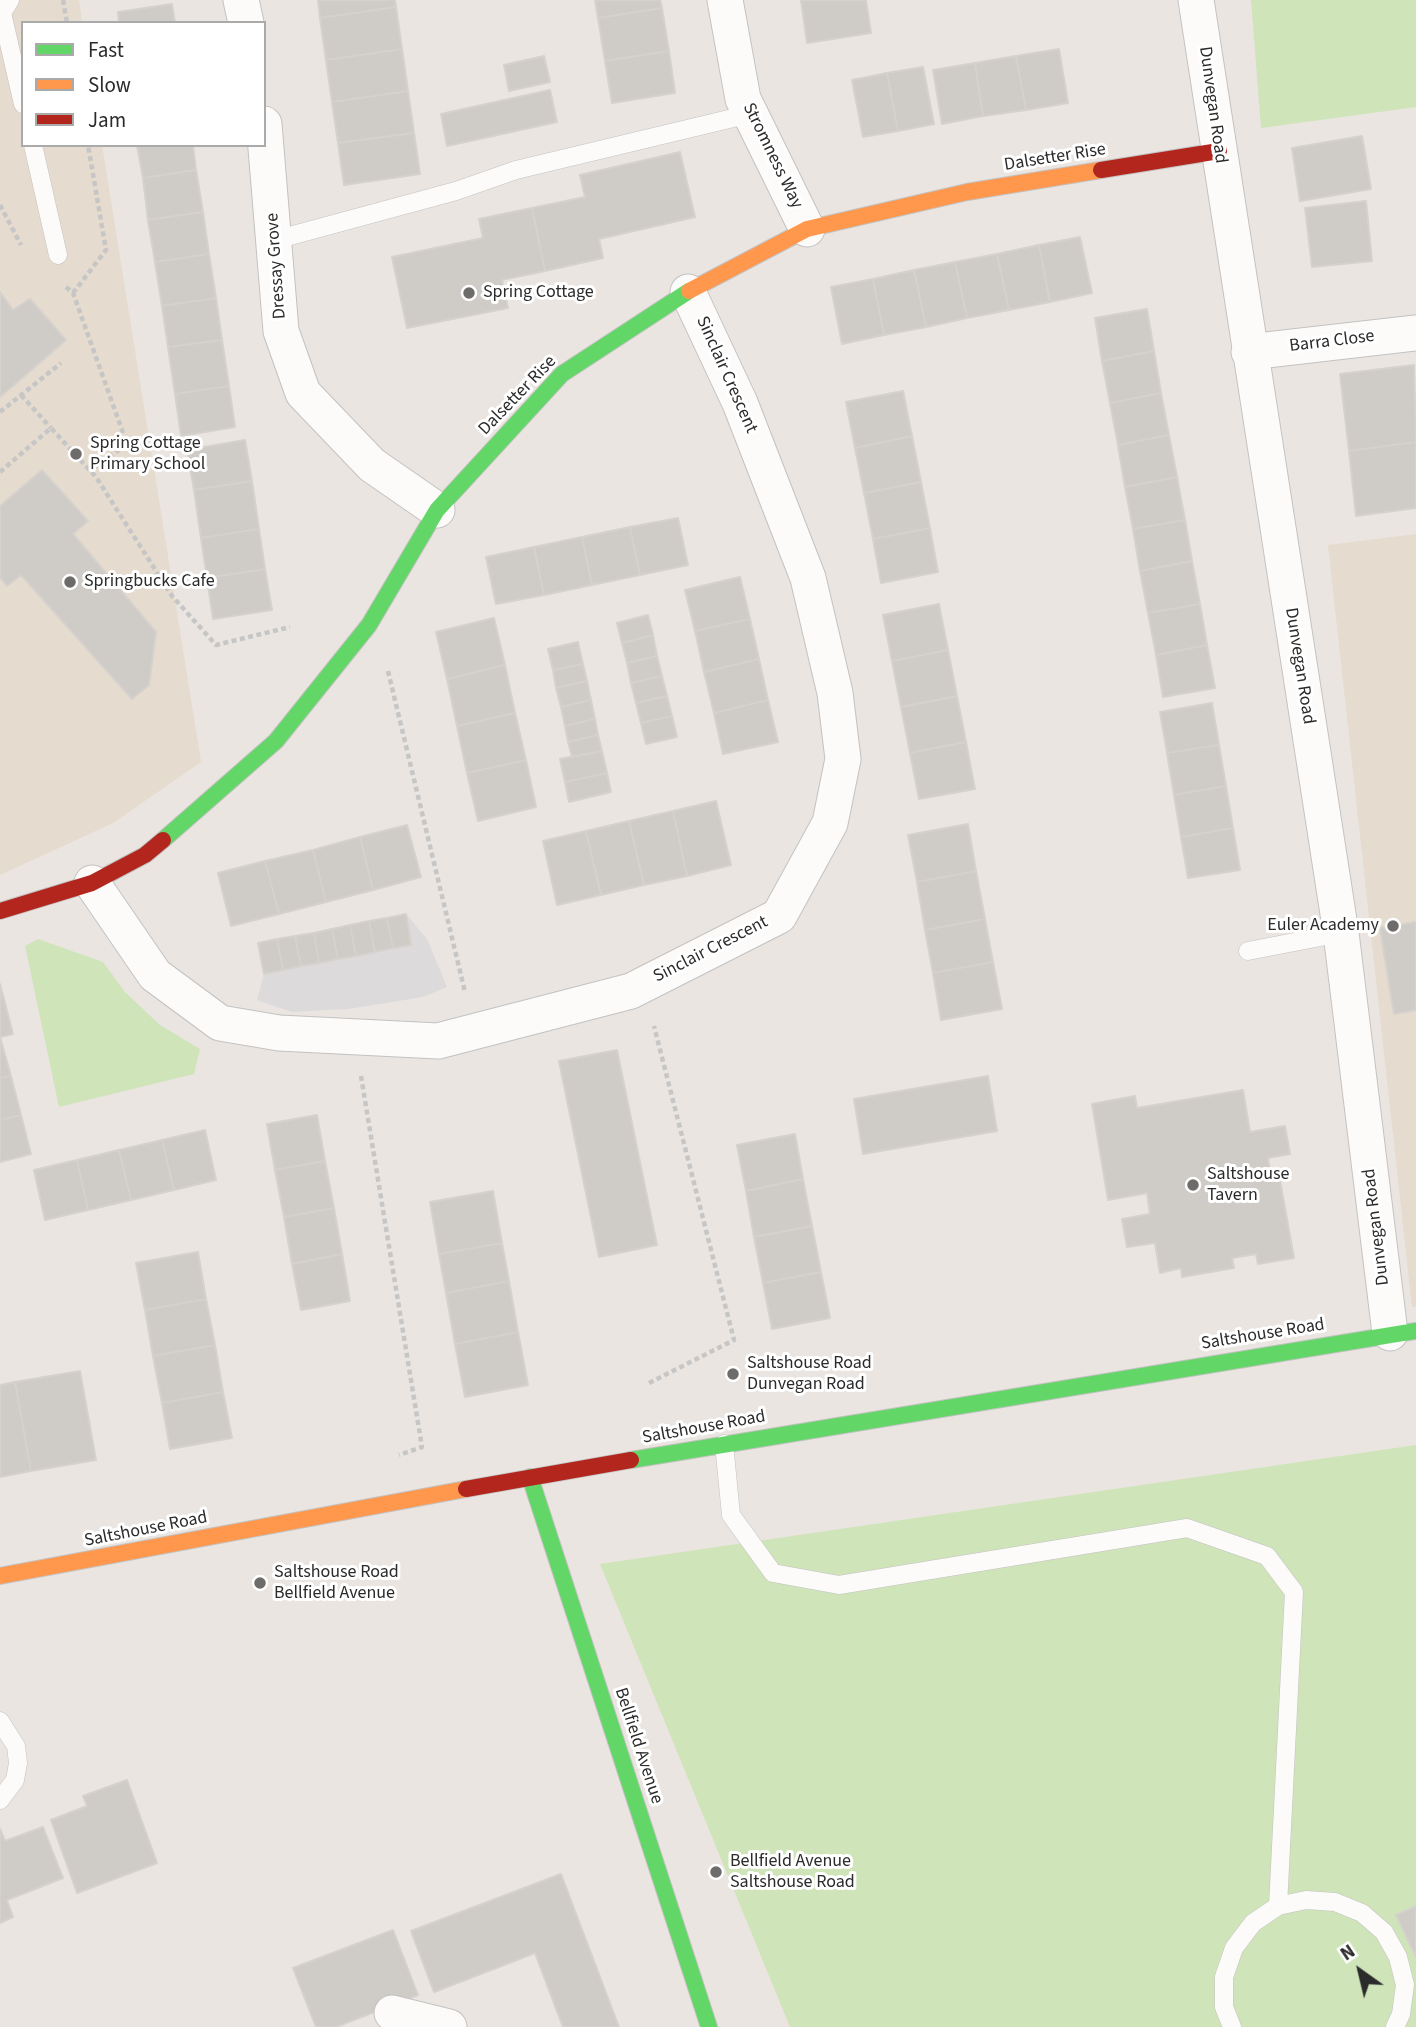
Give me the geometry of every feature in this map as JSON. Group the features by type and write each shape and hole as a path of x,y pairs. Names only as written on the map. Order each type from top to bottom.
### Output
{"street":[{"path":"241,0 246,21"},
{"name":"Stromness Way","path":"725,0 743,99 807,229"},
{"name":"Dunvegan Road","path":"1196,0 1248,352 1403,1332"},
{"name":"Dressay Grove","path":"266,145 281,331 303,393 372,465 437,510"},
{"name":"Dalsetter Rise","path":"0,911 92,883 145,855 276,741 369,625 437,510 562,374 688,292 807,229 967,192 1219,151"},
{"name":"Sinclair Crescent","path":"92,883 155,975 220,1023 279,1033 438,1041 631,991 779,916 830,823 843,759 835,693 808,578 740,403 688,292"},
{"name":"Barra Close","path":"1248,352 1416,332"},
{"name":"Saltshouse Road","path":"0,1576 530,1477 1403,1332"},
{"name":"Bellfield Avenue","path":"530,1477 709,2027"},
{"path":"392,2014 449,2027"}],"lane":[{"path":"10,0 2,13 21,95"},
{"path":"275,240 456,191 516,170 750,114"},
{"path":"33,147 58,255"},
{"path":"1248,951 1341,933"},
{"path":"724,1444 731,1515 772,1573 839,1585 1187,1528 1267,1556 1294,1592 1278,1906"},
{"path":"0,1721 16,1746 18,1763 15,1780 0,1800"},
{"path":"1232,2027 1224,2007 1224,1977 1234,1948 1252,1923 1278,1906 1306,1900 1335,1902 1362,1913 1384,1932 1398,1957 1405,1985 1401,2014 1395,2027"}],"path":[{"path":"63,0 67,21"},
{"path":"73,293 106,250 88,147"},
{"path":"0,205 22,247"},
{"path":"63,284 73,293 127,444 90,471"},
{"path":"0,412 61,363"},
{"path":"21,395 90,471 172,596 216,645 290,627"},
{"path":"0,472 51,428"},
{"path":"369,625 384,652 475,1032"},
{"path":"643,984 734,1340 649,1382"},
{"path":"355,1037 422,1447 386,1460"}],"shaded area":[{"name":"Spring Cottage Primary School","path":"0,0 79,0 82,21 21,21 21,147 102,147 201,762 113,823 0,875"},
{"name":"Euler Academy","path":"1416,534 1416,1307 1412,1307 1328,545"},
{"path":"406,914 427,939 447,987 423,997 348,1009 292,1012 257,1000 264,974 258,943"}],"green space":[{"path":"1251,0 1416,0 1416,107 1261,128"},
{"path":"38,939 103,962 125,992 160,1025 200,1049 194,1074 59,1107 25,946"},
{"path":"1416,1445 1416,2027 790,2027 600,1564"}],"building":[{"path":"318,0 395,0 396,7 320,18"},
{"path":"595,0 660,0 662,8 598,18"},
{"path":"801,0 866,0 871,33 807,43"},
{"path":"172,4 175,21 119,21 118,12"},
{"path":"396,7 402,49 326,60 320,18"},
{"path":"662,8 669,51 605,61 598,18"},
{"path":"402,49 408,91 332,102 326,60"},
{"path":"1059,49 1068,103 1026,110 1016,56"},
{"path":"669,51 675,93 612,103 605,61"},
{"path":"544,56 550,82 509,91 504,65"},
{"path":"1016,56 1026,110 983,116 975,63"},
{"path":"975,63 983,116 942,124 933,70"},
{"path":"923,67 934,124 898,131 887,73"},
{"path":"887,73 898,131 863,137 852,80"},
{"path":"550,90 557,122 447,146 441,114"},
{"path":"408,91 414,133 338,143 332,102"},
{"path":"414,133 420,174 344,185 338,143"},
{"path":"1362,136 1371,189 1300,201 1292,148"},
{"path":"137,147 193,147 196,170 143,178"},
{"path":"680,152 695,217 599,239 603,258 545,271 532,208 585,197 580,175"},
{"path":"196,170 203,212 148,220 143,178"},
{"path":"1366,201 1372,261 1312,267 1305,208"},
{"path":"532,208 545,271 502,280 508,308 407,328 392,257 483,238 479,219"},
{"path":"203,212 209,254 155,262 148,220"},
{"path":"1080,237 1092,293 1050,302 1039,245"},
{"path":"1039,245 1050,302 1009,310 997,254"},
{"path":"209,254 216,298 162,306 155,262"},
{"path":"997,254 1009,310 967,318 955,262"},
{"path":"955,262 967,318 926,327 914,270"},
{"path":"914,270 926,327 884,335 873,279"},
{"path":"873,279 884,335 842,344 831,287"},
{"path":"0,292 13,310 30,299 66,340 0,397"},
{"path":"216,298 222,340 168,347 162,306"},
{"path":"1147,309 1154,351 1102,361 1095,318"},
{"path":"222,340 229,386 175,394 168,347"},
{"path":"1154,351 1161,393 1110,403 1102,361"},
{"path":"1414,365 1416,442 1349,451 1340,374"},
{"path":"229,386 235,427 181,436 175,394"},
{"path":"903,391 912,436 855,448 846,402"},
{"path":"1161,393 1169,435 1118,445 1110,403"},
{"path":"1169,435 1177,477 1125,487 1118,445"},
{"path":"912,436 921,482 864,493 855,448"},
{"path":"245,440 252,481 194,490 187,450"},
{"path":"1416,442 1416,508 1356,516 1349,451"},
{"name":"Springbucks Cafe","path":"42,470 88,521 73,534 156,632 149,685 132,699 21,575 7,586 0,577 0,506"},
{"path":"1177,477 1185,520 1133,529 1125,487"},
{"path":"252,481 259,529 201,538 194,490"},
{"path":"921,482 930,528 873,539 864,493"},
{"path":"678,518 688,565 640,575 630,527"},
{"path":"1185,520 1192,561 1140,571 1133,529"},
{"path":"630,527 640,575 592,585 582,537"},
{"path":"930,528 938,572 881,583 873,539"},
{"path":"259,529 265,569 207,578 201,538"},
{"path":"582,537 592,585 544,595 534,547"},
{"path":"534,547 544,595 496,604 486,557"},
{"path":"1192,561 1200,604 1148,613 1140,571"},
{"path":"265,569 272,610 213,619 207,578"},
{"path":"740,577 750,619 695,631 685,590"},
{"path":"939,604 948,650 892,661 883,615"},
{"path":"1200,604 1207,645 1156,655 1148,613"},
{"path":"648,615 653,635 622,643 617,623"},
{"path":"494,618 505,665 447,679 436,632"},
{"path":"750,619 759,659 704,672 695,631"},
{"path":"653,635 657,656 627,663 622,643"},
{"path":"578,642 583,664 553,670 548,649"},
{"path":"1207,645 1215,688 1163,697 1156,655"},
{"path":"948,650 957,696 901,707 892,661"},
{"path":"657,656 662,676 631,683 627,663"},
{"path":"759,659 768,700 714,713 704,672"},
{"path":"583,664 587,681 556,688 553,670"},
{"path":"505,665 515,713 457,726 447,679"},
{"path":"662,676 667,696 636,703 631,683"},
{"path":"587,681 591,700 561,707 556,688"},
{"path":"667,696 672,716 641,723 636,703"},
{"path":"957,696 966,742 910,753 901,707"},
{"path":"591,700 595,719 565,726 561,707"},
{"path":"768,700 778,742 723,754 714,713"},
{"path":"1212,703 1219,745 1167,753 1160,712"},
{"path":"515,713 526,760 467,773 457,726"},
{"path":"672,716 677,737 646,744 641,723"},
{"path":"595,719 598,735 568,742 565,726"},
{"path":"598,735 602,751 572,757 568,742"},
{"path":"966,742 975,789 919,799 910,753"},
{"path":"1219,745 1226,786 1174,795 1167,753"},
{"path":"602,751 607,773 565,782 560,759"},
{"path":"526,760 536,807 478,821 467,773"},
{"path":"607,773 611,792 569,802 565,782"},
{"path":"1226,786 1233,828 1181,837 1174,795"},
{"path":"716,801 731,865 687,876 673,811"},
{"path":"673,811 687,876 644,885 629,821"},
{"path":"629,821 644,885 601,895 586,831"},
{"path":"968,824 976,871 917,882 908,835"},
{"path":"407,825 421,877 373,890 360,837"},
{"path":"1233,828 1240,870 1188,878 1181,837"},
{"path":"586,831 601,895 557,905 543,841"},
{"path":"360,837 373,890 326,902 313,850"},
{"path":"313,850 326,902 279,914 265,861"},
{"path":"265,861 279,914 231,926 218,873"},
{"path":"976,871 985,919 925,930 917,882"},
{"path":"406,914 411,945 393,948 387,918"},
{"path":"387,918 393,948 375,952 369,921"},
{"path":"985,919 993,962 933,973 925,930"},
{"path":"369,921 375,952 356,956 350,925"},
{"path":"1416,922 1416,1010 1394,1014 1380,928"},
{"path":"350,925 356,956 338,959 332,929"},
{"path":"332,929 338,959 319,963 314,933"},
{"path":"314,933 319,963 301,966 295,936"},
{"path":"295,936 301,966 283,970 277,939"},
{"path":"277,939 283,970 264,974 258,943"},
{"path":"993,962 1002,1009 941,1020 933,973"},
{"path":"0,984 13,1034 0,1037"},
{"path":"0,1037 11,1076 0,1078"},
{"path":"617,1050 657,1245 599,1257 559,1061"},
{"path":"11,1076 21,1115 0,1120 0,1078"},
{"path":"988,1076 997,1131 863,1154 854,1099"},
{"name":"Saltshouse Tavern","path":"1243,1090 1250,1132 1285,1126 1290,1154 1268,1158 1271,1177 1279,1175 1294,1258 1258,1264 1256,1254 1232,1258 1234,1268 1182,1277 1181,1268 1160,1273 1155,1243 1127,1247 1122,1219 1150,1214 1147,1193 1108,1200 1092,1104 1135,1096 1137,1108"},
{"path":"21,1115 31,1154 0,1162 0,1120"},
{"path":"317,1115 325,1161 275,1170 267,1124"},
{"path":"205,1130 216,1180 174,1190 162,1140"},
{"path":"795,1134 803,1179 746,1191 737,1145"},
{"path":"162,1140 174,1190 131,1200 119,1150"},
{"path":"119,1150 131,1200 88,1210 77,1160"},
{"path":"77,1160 88,1210 45,1220 34,1170"},
{"path":"325,1161 334,1208 284,1217 275,1170"},
{"path":"803,1179 812,1226 754,1237 746,1191"},
{"path":"493,1191 502,1243 439,1254 430,1202"},
{"path":"334,1208 342,1254 292,1264 284,1217"},
{"path":"812,1226 821,1272 763,1283 754,1237"},
{"path":"502,1243 509,1281 446,1293 439,1254"},
{"path":"198,1252 206,1299 145,1310 136,1263"},
{"path":"342,1254 350,1301 301,1310 292,1264"},
{"path":"821,1272 830,1318 772,1329 763,1283"},
{"path":"509,1281 518,1332 455,1344 446,1293"},
{"path":"206,1299 215,1345 153,1356 145,1310"},
{"path":"518,1332 528,1385 465,1397 455,1344"},
{"path":"215,1345 223,1392 162,1403 153,1356"},
{"path":"80,1371 96,1460 31,1471 15,1382"},
{"path":"15,1382 31,1471 0,1477 0,1385"},
{"path":"223,1392 232,1438 170,1449 162,1403"},
{"path":"127,1780 157,1863 77,1893 51,1820 87,1806 83,1796"},
{"path":"43,1827 63,1878 7,1900 13,1917 0,1923 0,1829 5,1841"},
{"path":"561,1874 619,2027 563,2027 535,1953 434,1992 411,1931"},
{"path":"1416,1906 1416,1957 1396,1915"},
{"path":"393,1930 418,1995 336,2027 316,2027 293,1968"}],"traffic: fast":[{"path":"163,840 276,741 369,625 437,510 562,374 689,291"},
{"path":"631,1460 1416,1331"},
{"path":"530,1477 709,2027"}],"traffic: slow":[{"path":"689,291 807,229 967,192 1101,170"},
{"path":"0,1576 466,1489"}],"traffic: jam":[{"path":"1101,170 1219,151"},
{"path":"0,911 92,883 145,855 163,840"},
{"path":"466,1489 631,1460"}],"place":[{"name":"Spring Cottage","path":"469,293"},
{"name":"Spring Cottage Primary School","path":"76,454"},
{"name":"Springbucks Cafe","path":"70,582"},
{"name":"Euler Academy","path":"1393,926"},
{"name":"Saltshouse Tavern","path":"1193,1185"},
{"name":"Saltshouse Road Dunvegan Road","path":"733,1374"},
{"name":"Saltshouse Road Bellfield Avenue","path":"260,1583"},
{"name":"Bellfield Avenue Saltshouse Road","path":"716,1872"}]}
